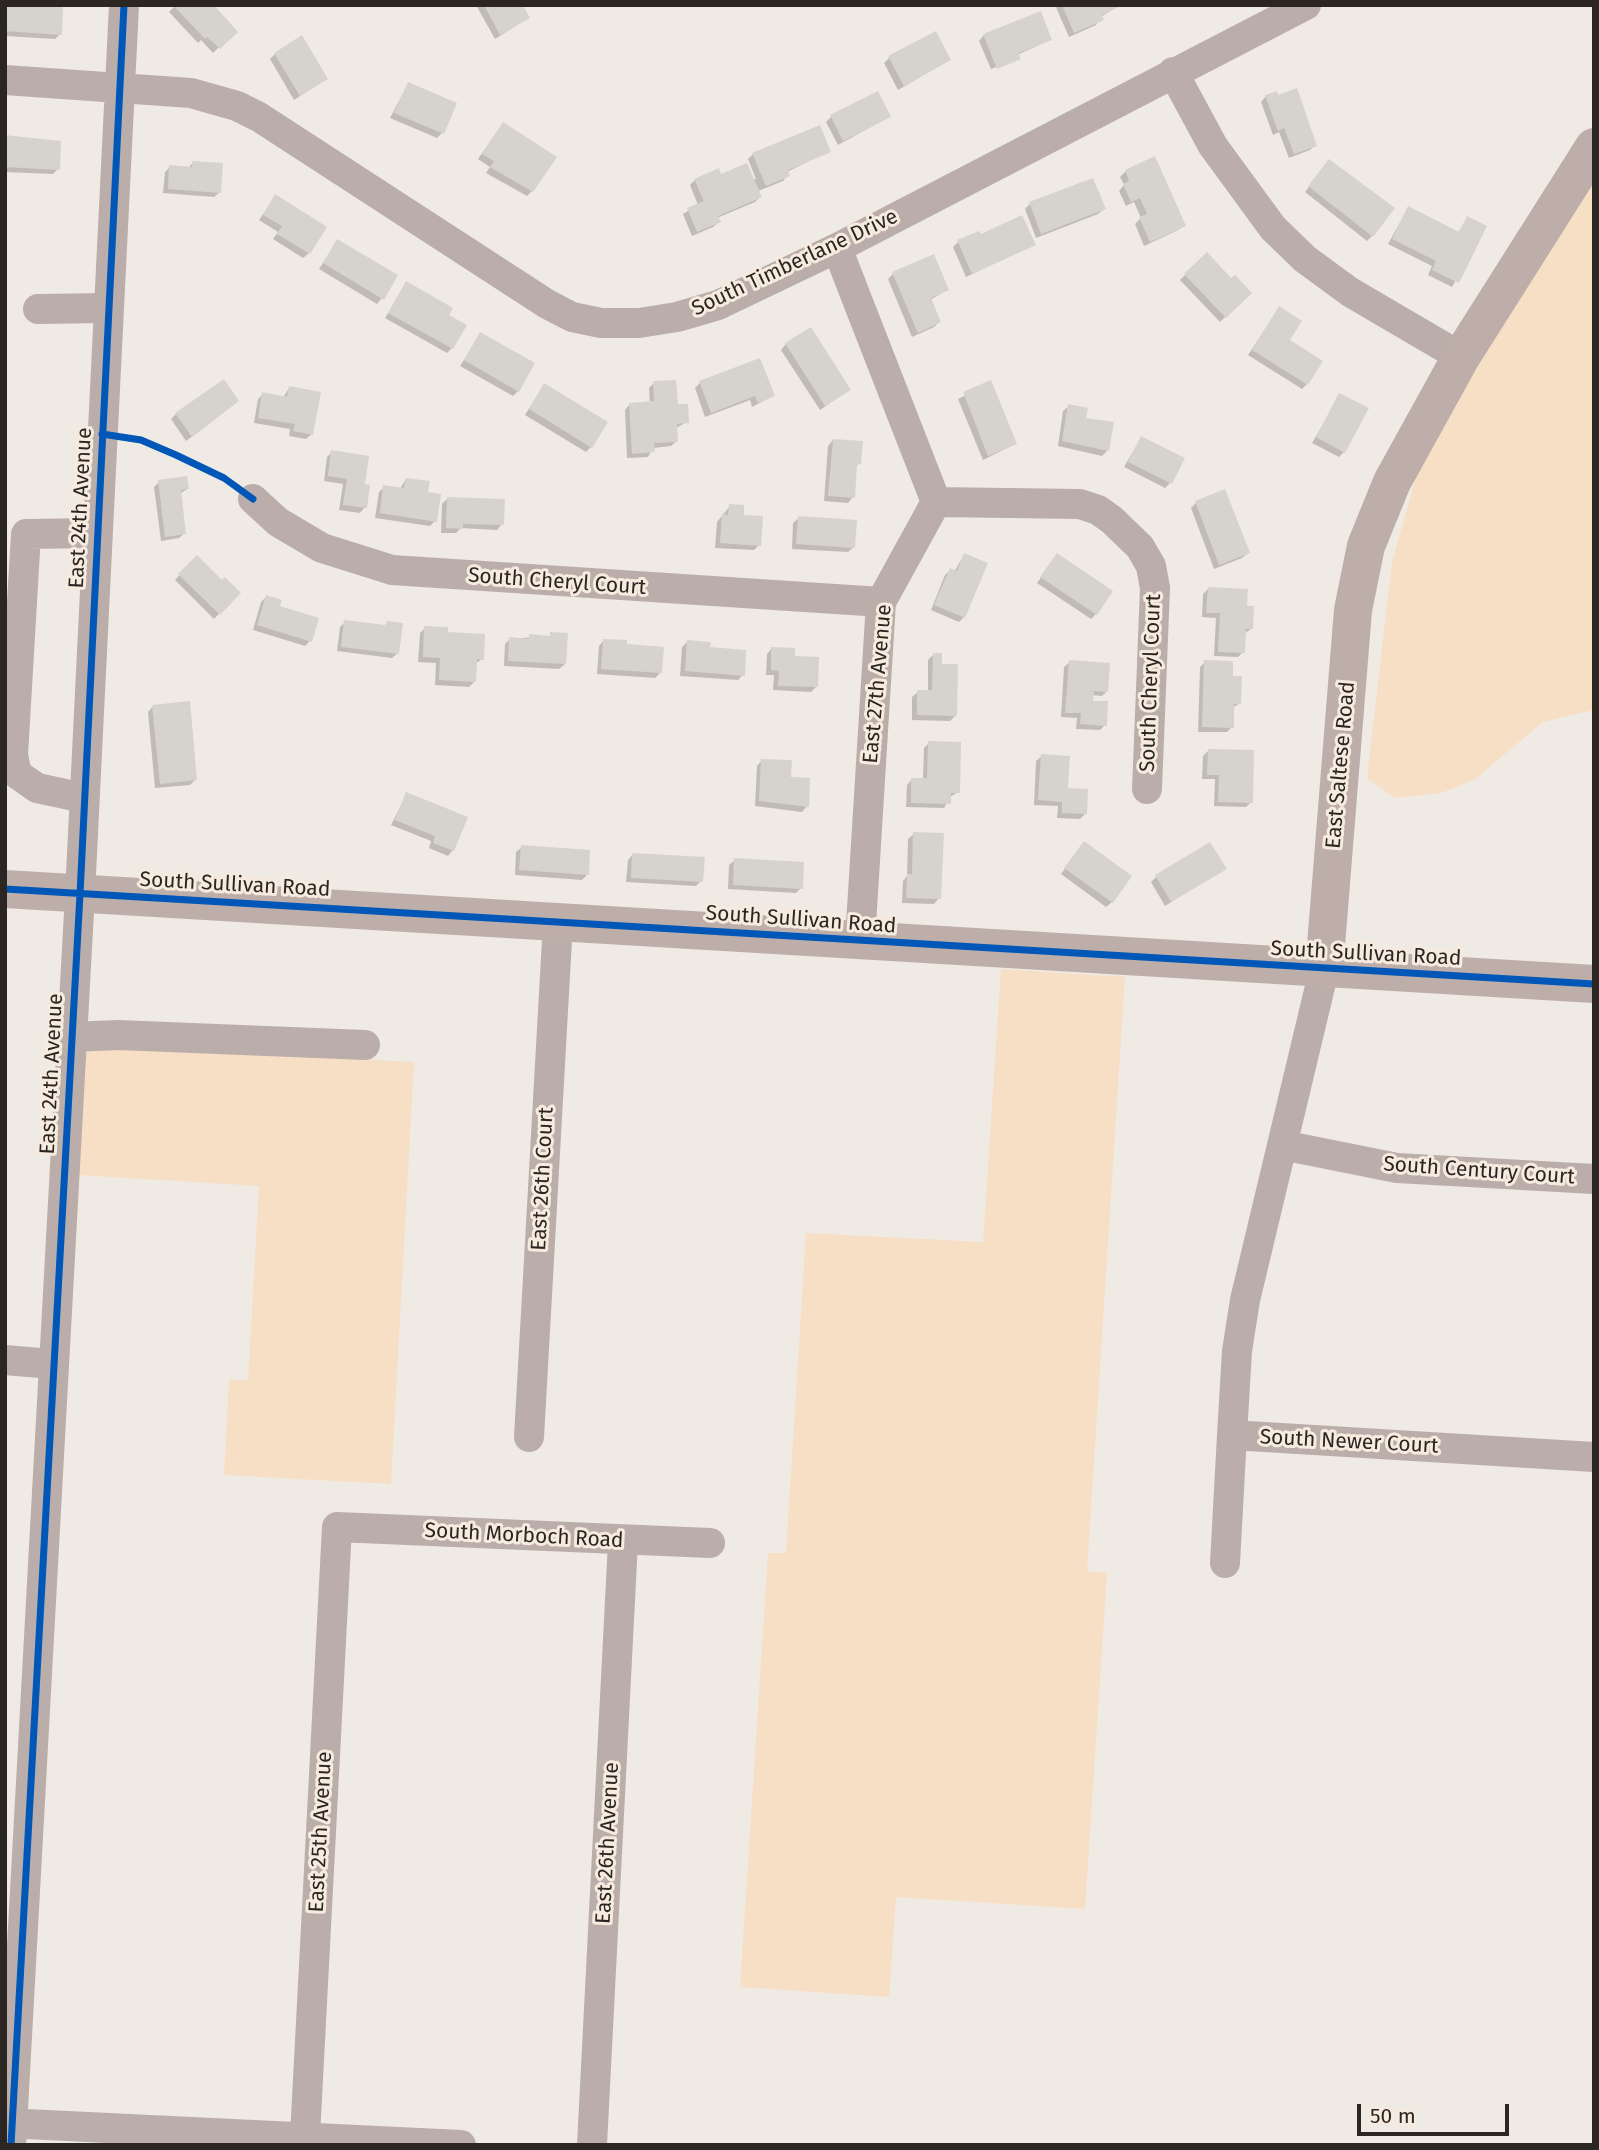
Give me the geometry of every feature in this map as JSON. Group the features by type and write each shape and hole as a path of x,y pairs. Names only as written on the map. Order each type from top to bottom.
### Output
{"main road":[{"name":"East Saltese Road","path":"1324,970 1359,574 1366,546 1392,482 1461,357 1594,147"},
{"name":"South Sullivan Road","path":"5,889 1324,970 1594,984"}],"street":[{"name":"East 24th Avenue","path":"9,2131 13,1951 72,1037 124,5"},
{"name":"South Timberlane Drive","path":"5,80 119,87 215,99 259,117 547,304 572,317 601,323 677,317 718,304 837,248 1306,5"},
{"path":"1173,72 1213,146 1273,228 1305,258 1350,292 1461,357"},
{"path":"837,248 936,502"},
{"path":"38,309 108,309"},
{"name":"South Cheryl Court","path":"253,499 278,522 322,548 392,570 881,602"},
{"name":"East 27th Avenue","path":"860,941 881,602 936,502"},
{"name":"South Cheryl Court","path":"936,502 1080,504 1098,510 1112,520 1140,547 1151,566 1156,588 1147,789"},
{"path":"84,798 37,788 17,774 13,755 14,733 26,534 97,533"},
{"name":"East 26th Court","path":"529,1437 558,922"},
{"name":"East Saltese Road","path":"1232,1435 1237,1351 1245,1300 1324,970"},
{"path":"72,1037 118,1035 365,1045"},
{"name":"South Century Court","path":"1282,1145 1397,1168 1594,1179"},
{"path":"5,1360 52,1364"},
{"name":"South Newer Court","path":"1225,1563 1232,1435 1594,1457"},
{"name":"South Morboch Road","path":"337,1527 710,1544"},
{"name":"East 25th Avenue","path":"305,2136 337,1527"},
{"name":"East 26th Avenue","path":"592,2145 623,1542"},
{"path":"9,2131 305,2136 461,2145"}],"shaded area":[{"path":"1594,172 1594,710 1543,722 1474,780 1441,793 1395,798 1367,778 1392,562 1423,452"},
{"path":"1001,969 1125,977 1087,1571 1107,1573 1085,1909 896,1897 889,1997 740,1987 768,1553 786,1553 806,1233 983,1242"},
{"path":"85,1044 414,1062 391,1484 224,1475 229,1380 248,1380 259,1186 78,1175"}],"building":[{"path":"5,5 63,6 62,35 5,31"},
{"path":"173,5 214,5 238,32 220,49 207,37 205,39"},
{"path":"484,5 523,5 530,18 500,35"},
{"path":"1062,5 1123,5 1102,15 1104,20 1074,33"},
{"path":"1041,11 1052,40 1018,53 1021,59 997,69 983,34"},
{"path":"936,31 951,60 904,86 888,56"},
{"path":"302,35 328,79 300,96 274,53"},
{"path":"408,82 457,103 444,134 394,113"},
{"path":"1297,88 1317,146 1294,154 1284,128 1278,131 1265,95 1277,91 1278,95"},
{"path":"878,91 891,117 843,141 830,115"},
{"path":"503,122 557,157 533,192 490,167 494,161 482,154"},
{"path":"820,125 831,152 788,170 790,176 766,186 752,153"},
{"path":"5,135 61,141 60,170 5,167"},
{"path":"1155,156 1186,226 1150,242 1139,217 1147,214 1140,198 1131,202 1123,184 1129,181 1125,170"},
{"path":"1329,159 1395,208 1373,237 1308,186"},
{"path":"192,161 223,163 221,193 168,189 169,165 192,167"},
{"path":"747,163 762,197 718,216 721,222 697,232 687,208 704,201 694,179 719,168 721,174"},
{"path":"1093,178 1106,209 1041,234 1029,202"},
{"path":"275,194 327,227 310,254 277,234 282,226 263,215"},
{"path":"1408,206 1459,232 1467,216 1487,226 1459,283 1432,270 1436,261 1392,239"},
{"path":"1022,215 1036,245 972,274 957,240 979,231 981,234"},
{"path":"337,239 398,275 384,300 323,263"},
{"path":"1207,252 1231,278 1235,275 1252,293 1226,318 1184,274"},
{"path":"934,254 949,290 931,298 941,322 918,333 892,272"},
{"path":"406,281 453,308 449,315 467,325 453,349 388,313"},
{"path":"1279,306 1302,321 1290,340 1323,361 1308,385 1252,350"},
{"path":"811,327 851,390 825,406 785,343"},
{"path":"480,332 535,363 519,392 464,360"},
{"path":"760,358 775,396 758,403 755,396 711,413 699,381"},
{"path":"224,379 239,401 192,437 175,413"},
{"path":"676,380 678,404 688,404 689,423 677,424 678,442 654,443 655,452 632,454 629,403 654,401 653,381"},
{"path":"991,380 1017,444 988,456 963,392"},
{"path":"544,383 608,422 592,448 529,409"},
{"path":"289,386 321,392 313,435 293,431 295,424 258,418 262,392 287,397"},
{"path":"1339,393 1369,408 1345,453 1316,437"},
{"path":"1068,404 1088,408 1086,418 1114,422 1109,451 1062,441"},
{"path":"1141,436 1185,458 1172,484 1128,462"},
{"path":"833,439 863,441 861,464 857,464 855,498 828,496"},
{"path":"331,450 369,456 365,484 370,485 367,508 343,505 347,479 328,476"},
{"path":"187,476 189,489 181,490 186,534 165,537 158,480"},
{"path":"406,478 430,481 428,492 441,494 437,522 380,513 383,485 404,488"},
{"path":"1225,489 1250,553 1219,565 1195,501"},
{"path":"447,497 505,499 504,525 463,524 463,529 446,528"},
{"path":"729,504 744,505 744,515 763,516 761,546 720,543 722,514 728,515"},
{"path":"798,516 857,520 855,548 796,544"},
{"path":"964,553 988,563 965,618 934,605 950,568 957,571"},
{"path":"1057,553 1113,591 1097,615 1040,577"},
{"path":"197,555 222,580 225,577 241,593 220,615 178,574"},
{"path":"1208,587 1248,589 1247,606 1254,606 1253,629 1246,629 1245,653 1218,652 1220,613 1206,613"},
{"path":"266,595 282,600 280,606 319,618 312,642 257,625"},
{"path":"344,620 386,625 387,621 403,623 399,654 341,647"},
{"path":"424,626 448,627 448,632 485,634 484,660 477,659 476,682 439,680 440,658 423,657"},
{"path":"550,632 568,633 566,664 508,661 509,637 529,639 529,634 550,636"},
{"path":"603,639 627,640 627,644 664,647 662,673 601,669"},
{"path":"687,640 711,642 710,647 746,650 745,676 685,671"},
{"path":"771,647 795,648 795,656 819,657 818,687 778,686 779,671 771,670"},
{"path":"933,653 942,653 942,664 958,664 957,716 917,715 917,690 932,690"},
{"path":"1069,660 1110,663 1108,692 1094,691 1093,701 1108,701 1107,726 1080,724 1081,713 1065,713"},
{"path":"1204,660 1233,661 1233,676 1242,676 1241,704 1234,704 1234,728 1202,727"},
{"path":"190,701 197,780 160,784 152,705"},
{"path":"928,741 961,742 960,793 951,793 951,804 911,803 911,778 927,778"},
{"path":"1208,749 1254,750 1253,803 1218,802 1219,775 1207,775"},
{"path":"1041,754 1070,756 1068,788 1088,789 1087,814 1062,813 1062,802 1038,800"},
{"path":"761,759 792,760 791,777 810,778 809,807 759,801"},
{"path":"406,792 468,817 454,851 433,843 435,836 395,820"},
{"path":"913,832 944,833 941,899 906,898 907,874 912,874"},
{"path":"1084,841 1132,876 1113,903 1064,868"},
{"path":"1210,842 1227,869 1171,902 1155,875"},
{"path":"521,845 590,850 589,875 519,870"},
{"path":"632,853 705,857 703,882 631,878"},
{"path":"734,858 804,862 803,889 733,885"}],"cycle path":[{"path":"11,2145 80,894 124,5"},
{"path":"102,434 141,440 176,455 224,478 253,499"},
{"path":"5,889 1594,984"}]}
